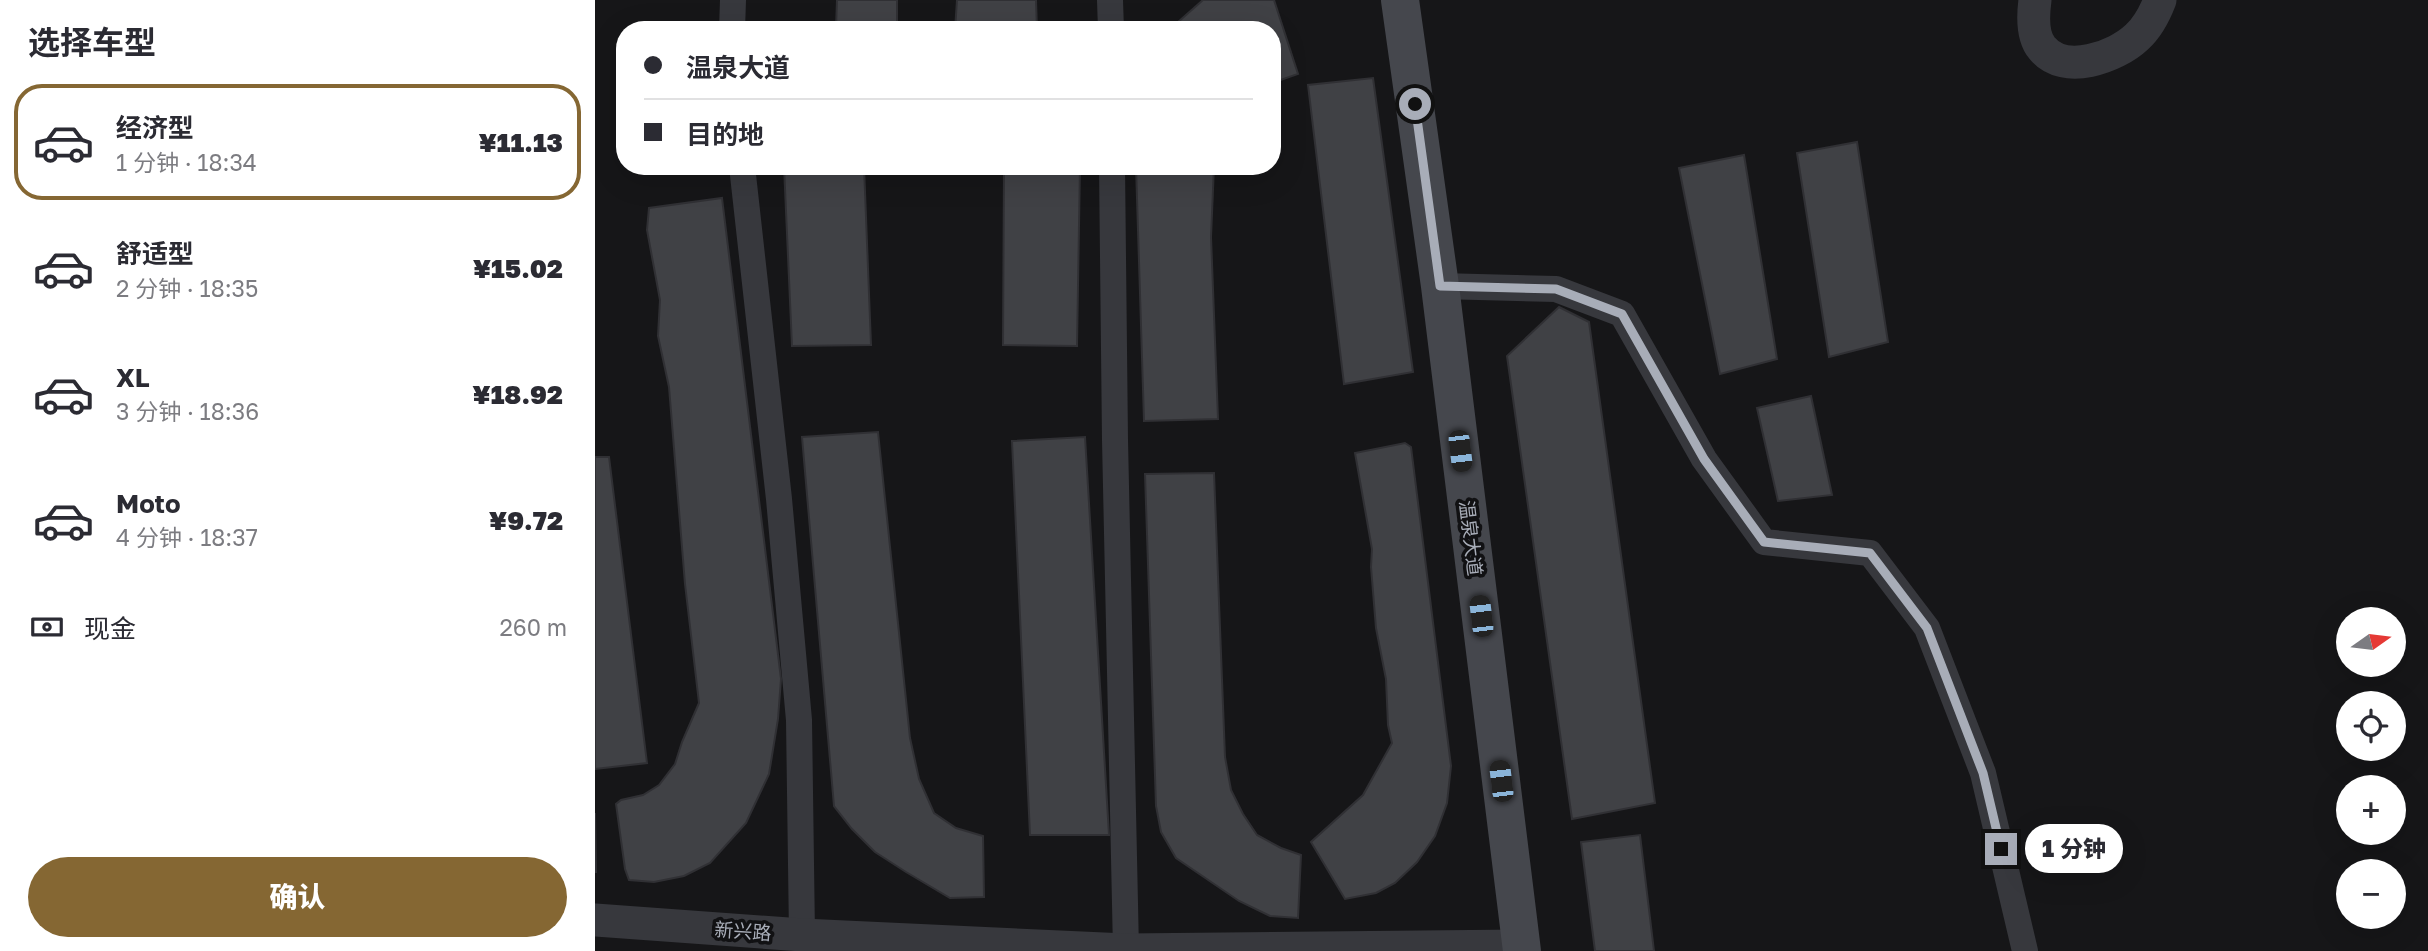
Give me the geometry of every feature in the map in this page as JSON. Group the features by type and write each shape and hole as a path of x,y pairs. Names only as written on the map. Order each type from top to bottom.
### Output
{"main road":[{"name":"温泉大道","path":"1400,0 1440,286 1522,948"}],"street":[{"path":"733,0 733,21"},
{"path":"1110,0 1111,21"},
{"path":"2035,0 2034,24 2042,48 2058,60 2072,62 2100,57 2130,43 2147,26 2160,0"},
{"path":"743,175 779,499 799,720 802,935"},
{"path":"1112,175 1126,950"},
{"path":"1440,286 1556,289 1622,314 1704,459 1764,542 1870,553 1927,628 1983,773 2025,951"},
{"name":"新兴路","path":"595,920 802,935 1126,950 1522,948"}],"building":[{"path":"837,0 897,0 897,21 836,21"},
{"path":"957,0 1036,0 1037,21 956,21"},
{"path":"1203,0 1274,0 1281,21 1179,21"},
{"path":"1281,22 1298,74 1281,80"},
{"path":"1373,78 1413,372 1344,384 1308,85"},
{"path":"1857,142 1888,342 1829,357 1797,153"},
{"path":"1744,155 1777,359 1720,374 1679,168"},
{"path":"784,175 864,175 871,345 792,346"},
{"path":"1004,175 1080,175 1077,346 1003,345"},
{"path":"1136,175 1214,175 1211,237 1218,419 1144,421"},
{"path":"722,198 781,679 778,719 769,774 746,823 710,863 684,876 654,882 629,880 616,804 621,800 643,795 659,785 675,764 699,703 685,584 669,387 658,336 660,300 647,230 649,208"},
{"path":"1559,307 1589,322 1655,803 1572,819 1507,356"},
{"path":"1811,396 1832,495 1778,501 1757,408"},
{"path":"878,432 910,738 919,779 934,813 956,828 983,836 984,897 950,898 906,872 875,852 834,806 802,437"},
{"path":"1085,437 1109,835 1030,835 1012,441"},
{"path":"1405,443 1411,447 1451,766 1447,803 1435,836 1417,862 1395,883 1376,893 1345,899 1311,842 1363,795 1392,743 1388,725 1386,679 1376,628 1372,549 1355,453"},
{"path":"595,457 609,457 647,763 595,769"},
{"path":"1214,473 1225,757 1231,790 1257,835 1301,855 1298,918 1270,916 1239,901 1176,858 1161,832 1156,806 1145,474"},
{"path":"1640,835 1654,951 1595,951 1581,842"}],"route":[{"path":"1415,104 1440,286 1556,289 1622,314 1704,459 1764,542 1870,553 1927,628 1983,773 2001,849"}]}
